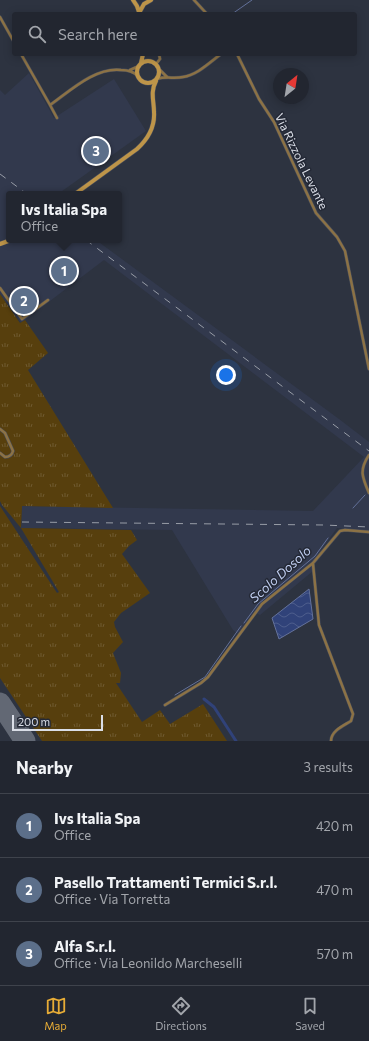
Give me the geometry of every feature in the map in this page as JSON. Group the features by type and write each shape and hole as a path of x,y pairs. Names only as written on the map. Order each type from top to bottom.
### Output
{"street":[{"path":"133,0 139,11"},
{"path":"139,0 139,11"},
{"path":"139,11 143,0"},
{"path":"139,11 144,4 151,0"},
{"path":"194,0 205,12"},
{"path":"0,17 12,38"},
{"path":"22,56 57,118"},
{"path":"138,76 137,72 143,56"},
{"path":"146,56 168,77"},
{"path":"130,70 147,61 154,62 160,59 159,56"},
{"path":"143,82 151,83 168,77 180,78 191,75 218,56"},
{"name":"Via Rizzola Levante","path":"237,56 259,99 277,128 316,213 337,237 345,251 369,369"},
{"path":"50,105 101,71 118,69 130,70 138,76 152,92"},
{"path":"79,191 144,142 151,129 153,121 154,113 152,92 156,80 160,75 160,70"},
{"path":"0,288 22,319 48,300"},
{"path":"0,429 5,433 13,451 11,456 8,457 2,456 0,453"},
{"path":"369,455 362,467 362,473 369,493"},
{"path":"165,705 206,680 262,604 313,563 340,531 369,532"},
{"path":"313,563 318,625 353,714 351,721 334,733 331,736 330,741"}],"shaded area":[{"path":"29,73 54,118 114,79 146,131 62,191 6,191 6,243 100,243 369,442 369,531 337,528 316,557 318,560 313,571 260,615 254,612 238,634 233,630 172,530 21,528 22,506 313,511 364,457 104,260 21,323 0,294 0,90 5,95"}],"green space":[{"path":"0,294 20,323 25,320 48,353 28,370 113,508 22,506 21,528 2,505 0,501"},
{"path":"0,506 57,593 59,592 21,528 131,530 137,540 122,554 150,593 121,613 114,622 123,642 113,653 121,673 120,683 116,683 142,722 160,710 170,724 203,704 227,741 42,741 0,678"}],"water":[{"path":"309,589 313,619 279,639 272,618"}],"waterway":[{"path":"235,12 252,0"},
{"name":"Scolo Dosolo","path":"353,508 365,495"},
{"name":"Scolo Dosolo","path":"244,623 258,604 315,556 328,538"},
{"name":"Scolo Dosolo","path":"175,695 205,677 241,626"},
{"path":"204,699 214,707 236,741"}],"taxiway":[{"path":"0,708 11,719"}],"runway":[{"path":"0,703 25,741"}],"railway":[{"path":"0,174 23,191"},
{"path":"90,243 369,451"},
{"path":"22,522 324,525 369,527"}],"place":[{"name":"Alfa S.r.l.","path":"96,151"},
{"name":"Ivs Italia Spa","path":"64,271"},
{"name":"Pasello Trattamenti Termici S.r.l.","path":"24,301"}]}
